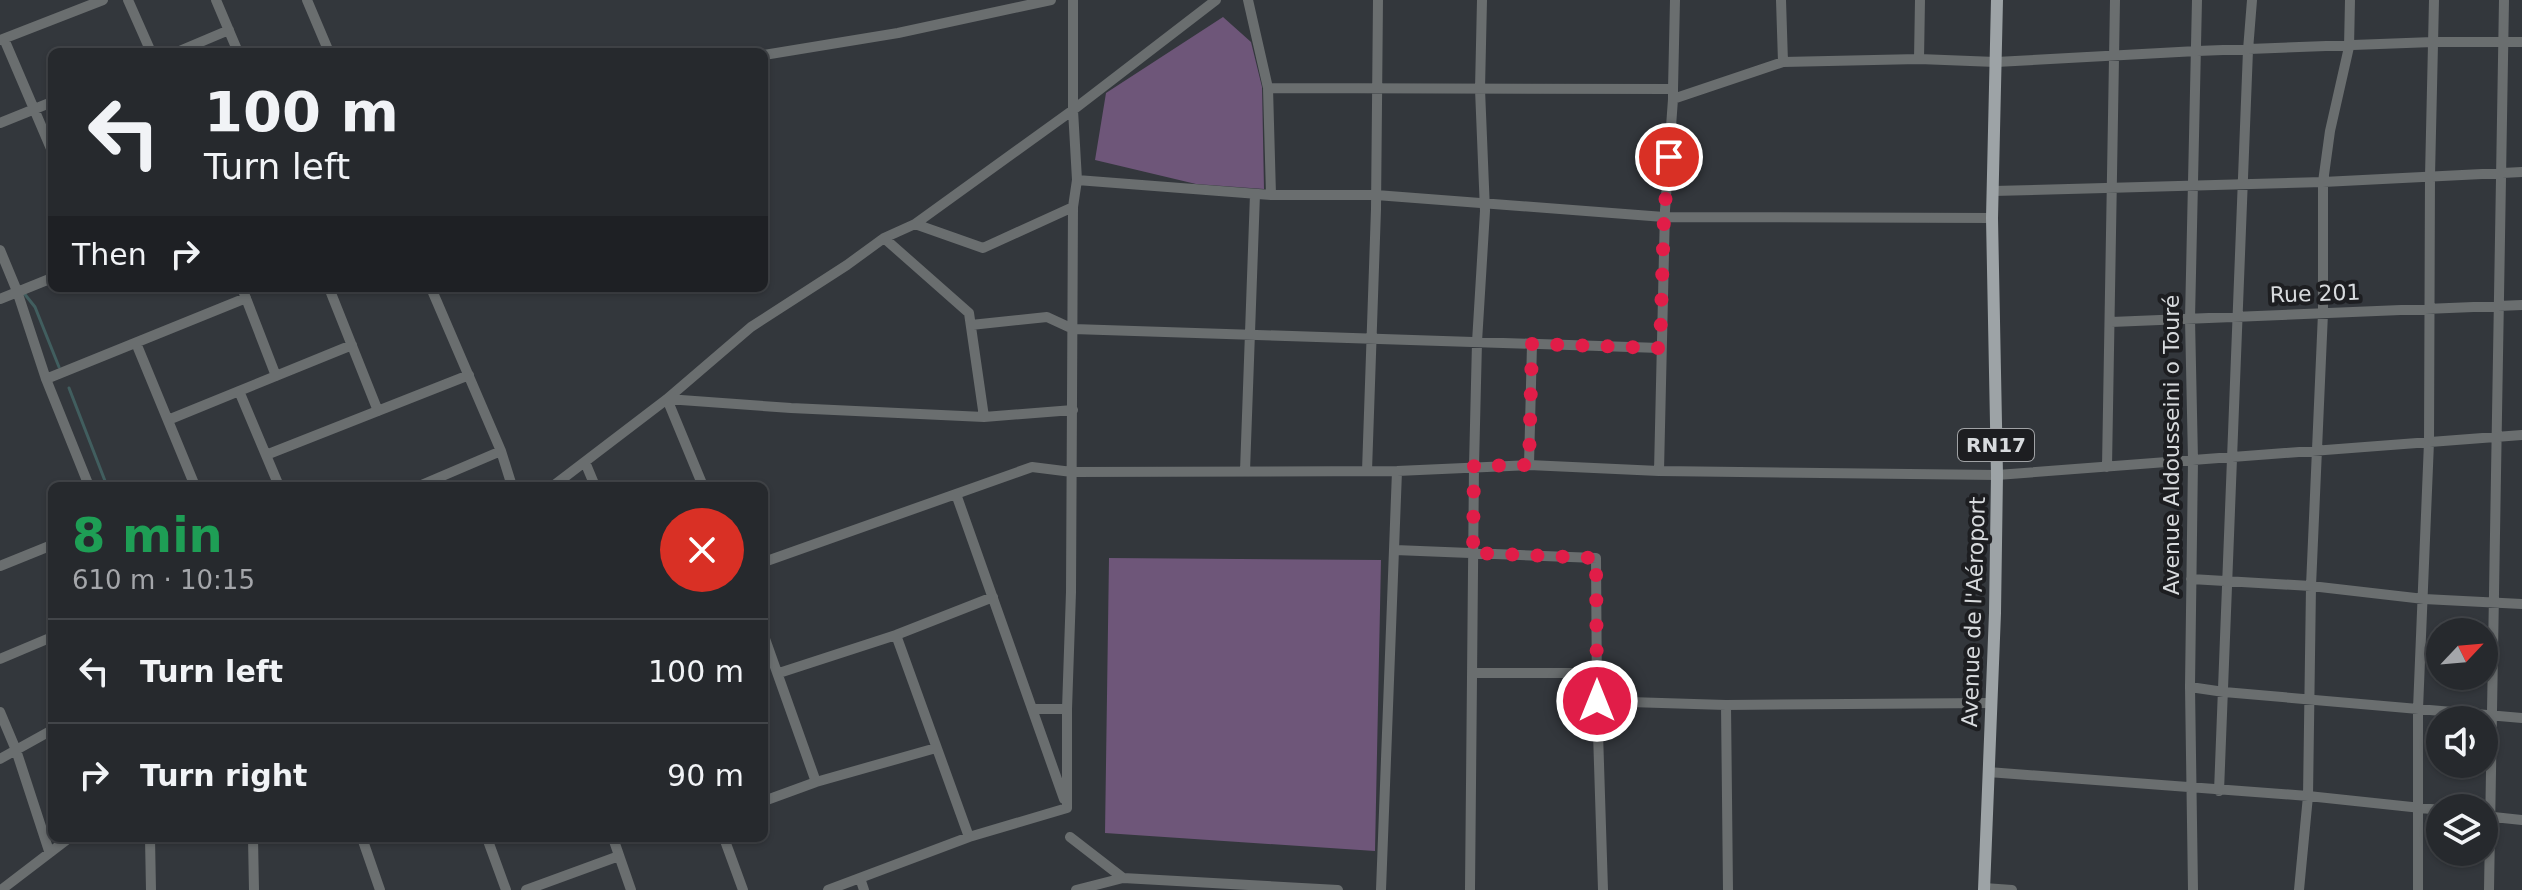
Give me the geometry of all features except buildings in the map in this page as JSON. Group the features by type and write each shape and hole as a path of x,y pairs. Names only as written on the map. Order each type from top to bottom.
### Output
{"main road":[{"name":"Avenue de l'Aéroport","path":"1984,889 1995,613 1997,475 1992,218 1997,0"}],"street":[{"path":"48,142 2,39 103,0"},
{"path":"128,0 149,48"},
{"path":"216,0 236,48"},
{"path":"307,0 327,48"},
{"path":"768,54 898,33 1051,0"},
{"path":"1067,808 1073,207 1077,180 1073,110 1073,0"},
{"path":"558,482 667,399 751,327 884,238 915,224 1073,110 1216,0"},
{"path":"1248,0 1268,88 1271,195"},
{"path":"1367,471 1376,195 1378,0"},
{"path":"1470,890 1474,466 1485,205 1480,89 1482,0"},
{"path":"1659,471 1664,217 1673,94 1675,0"},
{"path":"1781,0 1783,62"},
{"path":"1919,59 1920,0"},
{"path":"2107,467 2115,0"},
{"name":"Avenue Aldousseini o Touré","path":"2193,890 2190,788 2193,460 2190,319 2197,0"},
{"path":"2219,791 2252,0"},
{"path":"2299,890 2308,796 2311,586 2323,313 2323,182 2330,131 2349,47 2350,0"},
{"path":"2418,890 2418,709 2429,442 2434,0"},
{"path":"2492,706 2504,0"},
{"path":"186,48 229,30"},
{"path":"1268,88 1673,94 1783,62 1919,59 1996,62 2433,42 2522,42"},
{"path":"0,123 48,104"},
{"path":"1993,191 2323,182 2522,172"},
{"path":"1077,180 1271,195 1376,195 1664,217 1992,218"},
{"path":"1245,471 1255,194"},
{"path":"915,224 983,248 1073,207"},
{"path":"884,238 969,313 984,417"},
{"path":"0,250 46,379 87,482"},
{"path":"0,299 48,280"},
{"path":"331,292 378,411"},
{"path":"433,292 501,451 511,482"},
{"path":"46,379 136,343 244,293 276,376"},
{"name":"Rue 201","path":"2111,322 2522,305"},
{"path":"971,325 1047,317 1073,329 1660,348"},
{"path":"136,343 193,482"},
{"path":"1529,465 1532,344"},
{"path":"168,420 352,345"},
{"path":"266,455 469,375"},
{"path":"239,391 277,482"},
{"path":"667,399 984,417 1073,410"},
{"path":"667,399 701,482"},
{"path":"768,561 1032,467 1072,472 1397,471 1529,465 1659,471 1997,475 2522,435"},
{"path":"428,482 501,451"},
{"path":"585,462 593,482"},
{"path":"1381,890 1397,471"},
{"path":"956,494 1067,808"},
{"path":"0,566 48,547"},
{"path":"1395,550 1596,558 1603,890"},
{"path":"2191,579 2522,604"},
{"path":"779,673 896,635 993,597"},
{"path":"896,635 969,837"},
{"path":"0,659 48,639"},
{"path":"768,646 816,782"},
{"path":"1472,673 1597,673"},
{"path":"2190,687 2426,710"},
{"path":"1597,701 1726,705 1990,703"},
{"path":"1726,705 1728,890"},
{"path":"1034,709 1067,709"},
{"path":"0,712 16,750 49,851"},
{"path":"2498,716 2522,718"},
{"path":"0,759 48,732"},
{"path":"768,800 816,782 936,748"},
{"path":"1988,772 2426,808"},
{"path":"828,890 969,837 1067,808"},
{"path":"2498,817 2522,820"},
{"path":"1070,837 1123,878"},
{"path":"1,890 63,842"},
{"path":"150,842 151,890"},
{"path":"253,842 254,890"},
{"path":"363,842 380,890"},
{"path":"488,842 506,890"},
{"path":"614,842 631,890"},
{"path":"725,842 743,890"},
{"path":"526,890 619,856"},
{"path":"2488,866 2489,890"},
{"path":"860,878 864,890"},
{"path":"1076,890 1123,878 1338,890"},
{"path":"1984,889 2012,890"}],"shaded area":[{"path":"1223,17 1251,42 1262,87 1264,189 1196,184 1095,160 1106,93"},
{"path":"1109,558 1381,560 1375,851 1105,833"}],"waterway":[{"path":"23,292 35,307 59,367"},
{"path":"69,388 105,482"}],"route":[{"path":"1597,701 1596,558 1473,553 1474,466 1529,465 1532,344 1660,348 1669,157"}]}
